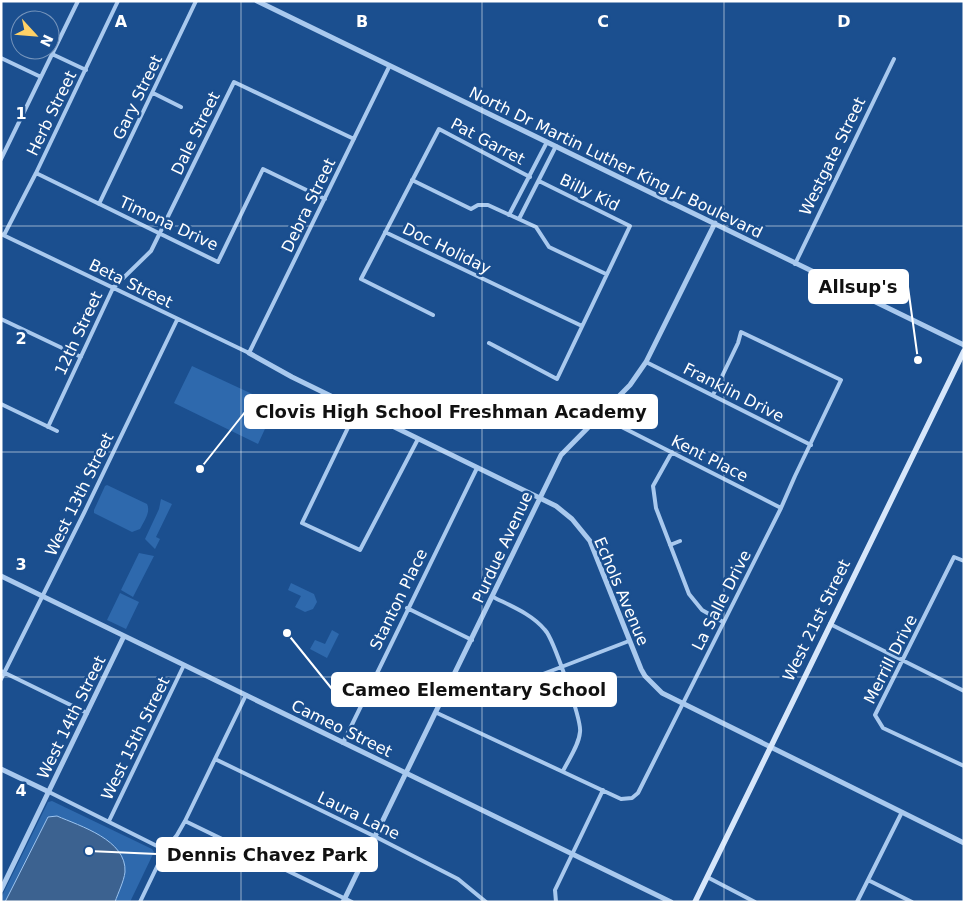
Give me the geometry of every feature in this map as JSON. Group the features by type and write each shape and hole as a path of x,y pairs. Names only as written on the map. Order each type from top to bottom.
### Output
{"main road":[{"name":"West 21st Street","path":"695,902 964,351"}],"street":[{"path":"60,38 78,1"},
{"name":"Herb Street","path":"2,235 36,173 118,1"},
{"name":"Gary Street","path":"99,204 196,1"},
{"name":"North Dr Martin Luther King Jr Boulevard","path":"257,1 389,67 556,146 964,345"},
{"path":"1,58 41,77"},
{"path":"60,58 86,70"},
{"name":"Westgate Street","path":"795,264 894,59"},
{"path":"1,159 49,60"},
{"name":"Debra Street","path":"250,354 389,67"},
{"name":"Dale Street","path":"161,234 234,82 354,139"},
{"path":"153,93 181,107"},
{"name":"Pat Garret","path":"412,180 439,129 530,177"},
{"path":"508,215 547,142"},
{"path":"1,145 7,148"},
{"path":"519,220 556,146"},
{"name":"Timona Drive","path":"36,173 218,262 263,169 325,200"},
{"path":"433,316 361,279 412,180 471,209 478,205 488,205 536,227 549,247 606,274 557,379 489,342"},
{"name":"Billy Kid","path":"539,181 630,226 606,274"},
{"name":"Purdue Avenue","path":"344,900 437,713 561,455 630,385 646,362 715,223"},
{"name":"Doc Holiday","path":"385,232 582,326"},
{"name":"12th Street","path":"48,427 113,288 151,251 161,234"},
{"name":"Beta Street","path":"2,235 250,354"},
{"path":"1,319 81,357"},
{"name":"West 13th Street","path":"1,679 178,320"},
{"name":"La Salle Drive","path":"437,713 621,799 632,798 638,793 781,508 841,380 741,332 738,343 713,395"},
{"name":"Echols Avenue","path":"250,354 292,377 556,506 572,519 590,541 629,641 645,676 662,693 770,748 963,841"},
{"name":"Franklin Drive","path":"646,362 811,444"},
{"path":"1,404 57,431"},
{"path":"357,409 302,523 360,550 418,439"},
{"name":"Kent Place","path":"600,416 781,508"},
{"path":"672,452 653,486 656,508 689,594 702,610 723,622"},
{"name":"Stanton Place","path":"343,742 477,468"},
{"path":"670,545 680,541"},
{"name":"Merrill Drive","path":"964,561 954,556 875,715 883,728 964,766"},
{"name":"Cameo Street","path":"1,576 671,902"},
{"path":"493,597 528,615 546,631 561,667 580,727 578,740 563,771"},
{"path":"408,608 472,640"},
{"path":"830,624 964,691"},
{"name":"West 14th Street","path":"1,890 124,636"},
{"path":"543,674 629,641"},
{"name":"West 15th Street","path":"109,821 184,665"},
{"path":"3,672 87,713"},
{"path":"140,902 166,850 185,820 246,695"},
{"name":"Laura Lane","path":"215,759 458,879 486,902"},
{"path":"1,769 166,850"},
{"path":"556,902 555,890 603,790"},
{"path":"857,902 902,812"},
{"path":"185,820 344,900 352,902"},
{"path":"707,878 755,902"},
{"path":"868,880 912,902"}],"shaded area":[{"path":"192,366 276,405 258,444 174,403"},
{"path":"107,485 147,504 148,513 140,529 132,532 94,513"},
{"path":"161,499 172,504 156,537 160,539 155,549 145,539 159,509"},
{"path":"139,553 154,556 133,597 121,590"},
{"path":"291,583 314,594 317,602 313,609 305,612 295,607 301,596 288,590"},
{"path":"120,593 139,602 126,629 107,620"},
{"path":"332,630 339,634 327,658 310,649 315,640 325,644"},
{"path":"52,801 152,849 154,852 130,902 1,902 1,898 48,802"},
{"path":"57,816 100,836 118,851 124,861 125,872 115,902 5,902 48,817"}],"place":[{"name":"Allsup's","path":"918,360"},
{"name":"Clovis High School Freshman Academy","path":"200,469"},
{"name":"Cameo Elementary School","path":"287,633"},
{"name":"Dennis Chavez Park","path":"89,851"}]}
